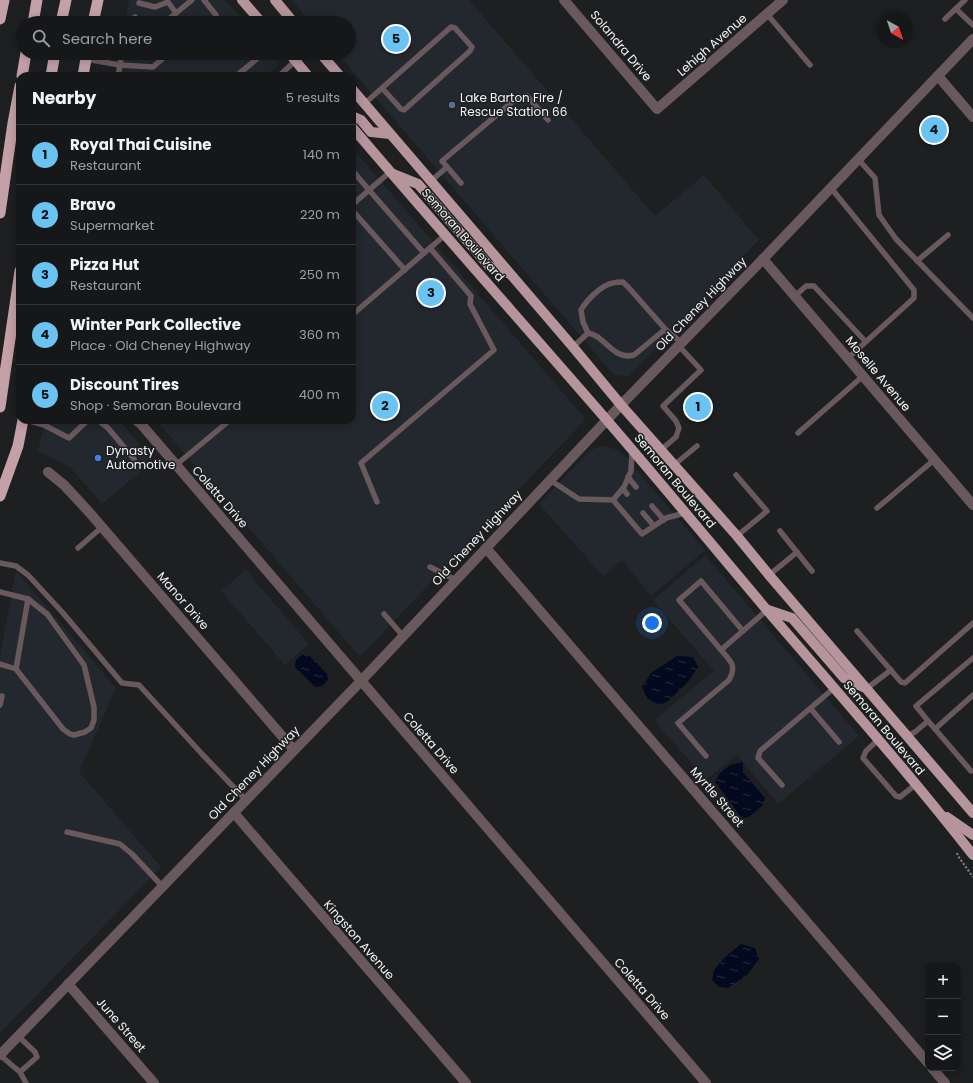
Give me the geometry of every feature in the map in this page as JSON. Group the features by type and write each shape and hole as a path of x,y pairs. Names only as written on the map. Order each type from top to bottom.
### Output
{"highway":[{"path":"0,19 4,0"},
{"path":"34,16 38,0"},
{"path":"63,16 66,0"},
{"path":"95,16 98,0"},
{"path":"23,72 25,60"},
{"path":"52,72 54,60"},
{"path":"84,72 85,60"},
{"path":"0,213 16,107"},
{"path":"0,407 16,298"},
{"path":"0,496 18,446 22,424"}],"main road":[{"path":"242,0 256,16"},
{"path":"275,0 288,16"},
{"path":"295,60 305,72"},
{"path":"326,60 337,72"},
{"name":"Semoran Boulevard","path":"356,94 621,405 662,449 674,465 737,536 973,813"},
{"path":"356,118 361,120 371,132 390,134"},
{"name":"Semoran Boulevard","path":"356,132 607,420 879,740 973,855"},
{"path":"390,172 418,184 489,266 510,274"},
{"path":"767,610 792,618 844,678 866,689"},
{"path":"939,812 973,835"}],"street":[{"name":"Solandra Drive","path":"564,0 657,109"},
{"name":"Lehigh Avenue","path":"657,109 783,0"},
{"name":"Old Cheney Highway","path":"0,1055 361,681 621,405 973,39"},
{"path":"938,76 973,117"},
{"name":"Moselle Avenue","path":"763,259 973,505"},
{"name":"Coletta Drive","path":"141,424 706,1083"},
{"name":"Manor Drive","path":"48,472 64,485 102,527 294,750"},
{"name":"Myrtle Street","path":"486,548 925,1060"},
{"name":"Kingston Avenue","path":"234,813 466,1083"},
{"name":"June Street","path":"68,984 154,1083"},
{"path":"935,1071 945,1083"}],"lane":[{"path":"172,16 191,0"},
{"path":"204,0 216,15"},
{"path":"945,19 965,0"},
{"path":"139,3 149,7 155,7 168,2 176,13"},
{"path":"956,9 973,25"},
{"path":"767,14 810,65"},
{"path":"364,104 382,88 451,27 455,28 472,47 470,51 404,110 401,109 382,88"},
{"path":"101,60 120,65 153,67 161,60"},
{"path":"119,72 121,60"},
{"path":"241,72 255,60"},
{"path":"282,72 290,60"},
{"path":"461,183 442,161 517,98 527,96 548,120"},
{"path":"858,159 875,178 879,215 896,238 973,318"},
{"path":"431,181 447,167"},
{"path":"356,201 390,172"},
{"path":"356,175 424,254"},
{"path":"831,188 914,290 914,298 848,358"},
{"path":"356,215 405,270"},
{"path":"356,312 446,235"},
{"path":"917,260 948,235"},
{"path":"377,502 361,463 494,350 470,304 471,296 430,248"},
{"path":"662,449 676,437 679,428 676,421 663,406 701,370 681,344 667,331 623,282 611,283 602,288 585,303 580,310 588,333 591,333 597,337 616,352 628,357 634,355 663,331 667,331"},
{"path":"795,296 806,286 814,286 865,342"},
{"path":"573,347 588,333"},
{"path":"798,433 863,376"},
{"path":"38,424 69,438 84,424"},
{"path":"103,424 134,459"},
{"path":"176,465 225,424"},
{"path":"674,465 697,446"},
{"path":"613,500 623,488 631,471 632,450"},
{"path":"877,508 934,460"},
{"path":"736,475 767,511 737,536"},
{"path":"628,477 636,487"},
{"path":"550,480 579,499 613,500 642,534 664,520 685,513"},
{"path":"623,488 628,494"},
{"path":"652,506 664,520"},
{"path":"643,513 654,526"},
{"path":"78,548 102,527"},
{"path":"780,531 812,571"},
{"path":"769,575 797,552"},
{"path":"0,563 16,566 28,575 63,613 122,683 139,685 246,800"},
{"path":"430,568 456,580"},
{"path":"706,756 678,723 729,680 733,668 730,660 679,600 701,580 743,631"},
{"path":"0,592 28,599 47,614 84,665 94,707 94,720 91,728 85,732 74,735 70,734 63,729 16,669 0,664"},
{"path":"16,669 28,599"},
{"path":"721,650 767,610"},
{"path":"384,614 403,636"},
{"path":"857,631 901,682 905,683 973,623"},
{"path":"971,771 916,706 973,658"},
{"path":"866,689 891,670"},
{"path":"782,785 758,758 760,751 834,688"},
{"path":"935,729 973,695"},
{"path":"0,705 2,696"},
{"path":"811,709 839,742"},
{"path":"907,736 928,721"},
{"path":"879,740 866,751 863,758 896,796 900,797 915,785"},
{"path":"67,832 120,844 132,854 163,887"},
{"path":"18,1036 35,1052 37,1057 20,1072"},
{"path":"0,1055 20,1072 26,1083"}],"shaded area":[{"path":"129,0 225,0 239,16 126,16"},
{"path":"292,0 469,0 655,216 704,175 759,240 629,376 614,375 356,75 356,72 353,72 343,60 356,60 356,16 305,16"},
{"path":"117,60 276,60 279,64 270,72 115,72"},
{"path":"356,153 584,417 583,422 360,657 159,424 356,424"},
{"path":"44,424 121,424 153,461 102,504 70,467 38,451"},
{"path":"604,446 619,451 626,458 705,550 651,596 622,560 603,576 539,504 591,450"},
{"path":"705,555 859,736 778,804 737,755 706,780 654,720 714,671 653,600"},
{"path":"246,570 309,644 285,665 221,591"},
{"path":"16,571 116,688 79,772 161,867 0,1033 0,656"}],"water":[{"path":"303,654 310,656 327,674 328,680 322,686 315,687 295,667 295,661"},
{"path":"677,656 693,657 698,667 688,682 667,702 658,705 647,698 642,687 651,673"},
{"path":"743,762 743,772 765,798 762,806 749,817 742,818 715,782 720,773 730,765"},
{"path":"741,944 755,948 759,959 747,975 728,988 719,987 712,980 714,970 725,957"}],"place":[{"name":"Discount Tires","path":"396,39"},
{"name":"Lake Barton Fire / Rescue Station 66","path":"452,105"},
{"name":"Winter Park Collective","path":"934,130"},
{"name":"Pizza Hut","path":"431,293"},
{"name":"Bravo","path":"385,406"},
{"name":"Royal Thai Cuisine","path":"698,407"},
{"name":"Dynasty Automotive","path":"98,458"}]}
